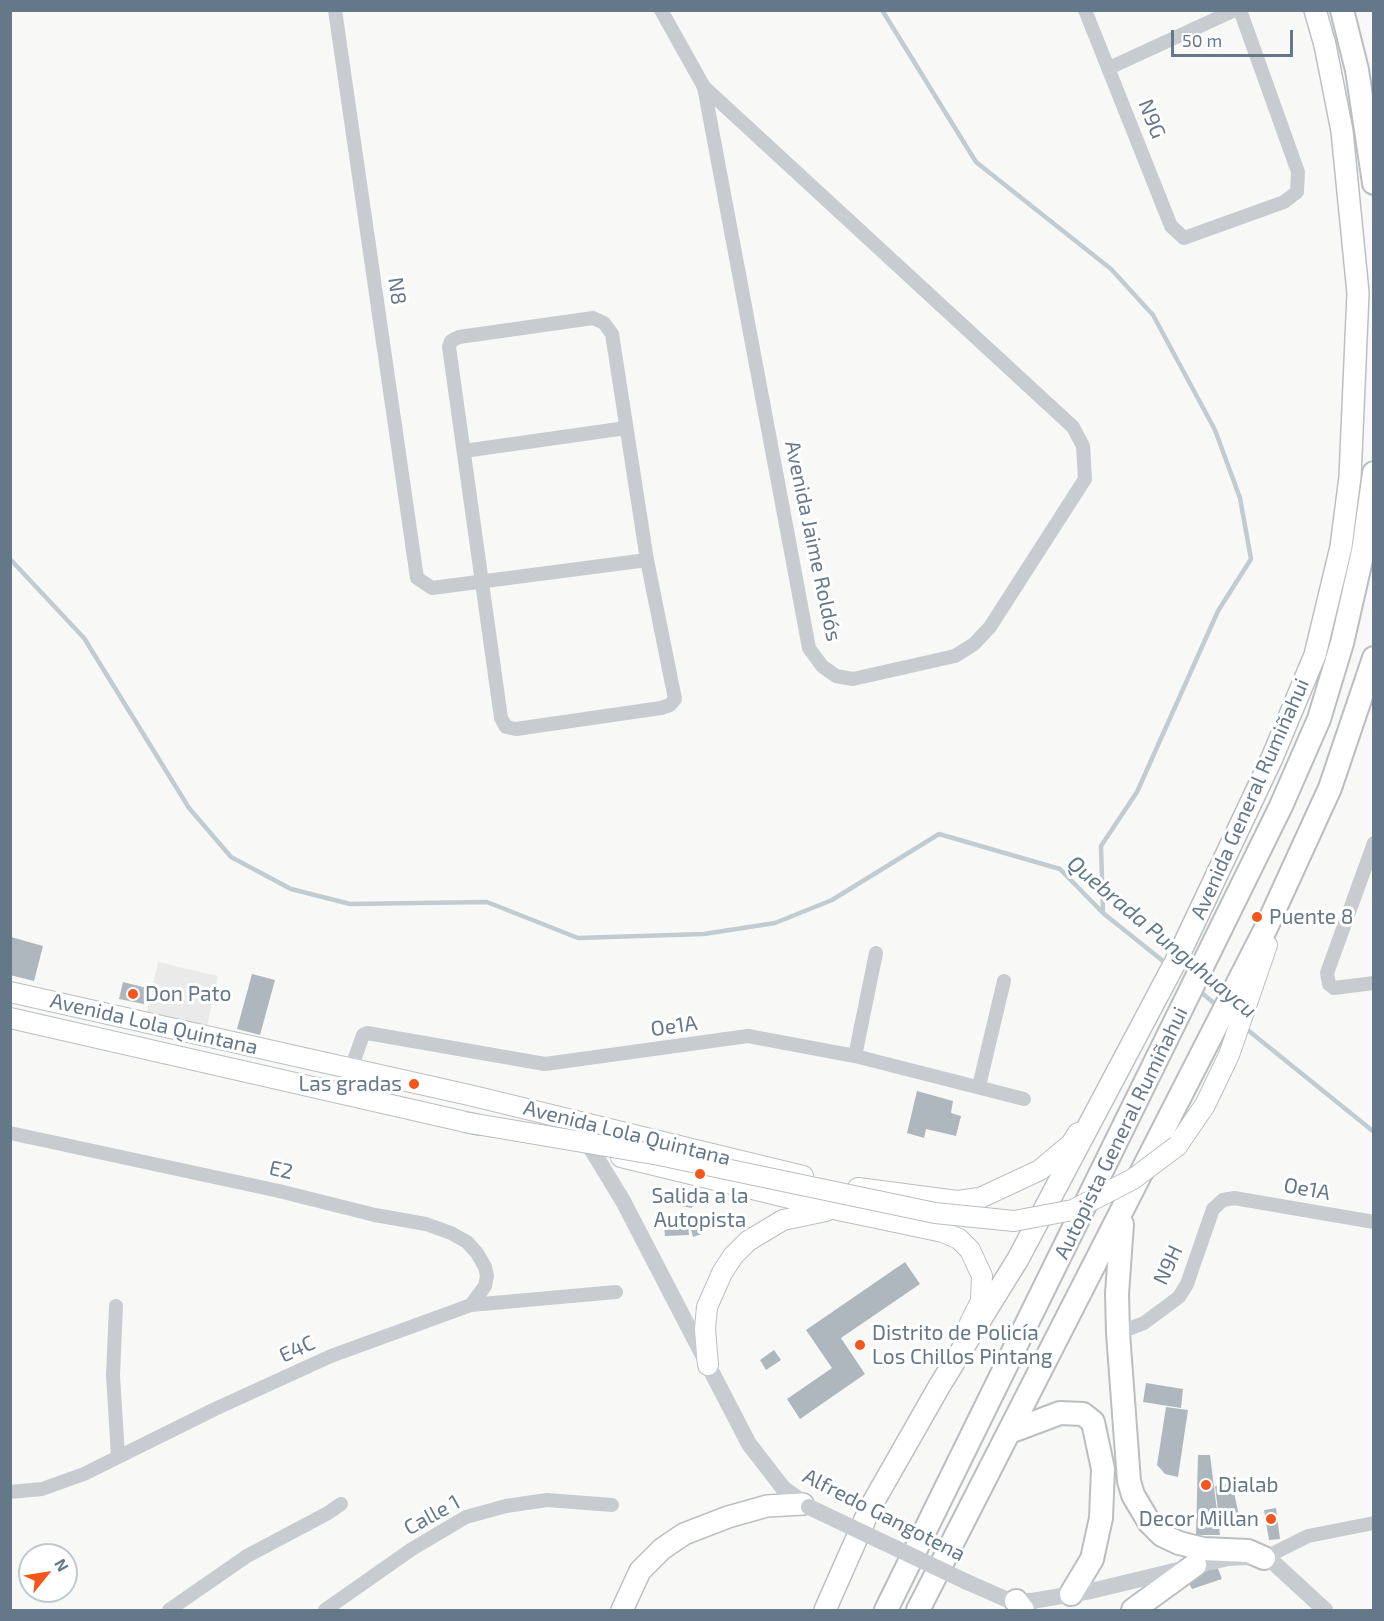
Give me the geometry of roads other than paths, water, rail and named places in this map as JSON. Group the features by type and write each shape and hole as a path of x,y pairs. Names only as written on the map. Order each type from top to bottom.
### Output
{"highway":[{"path":"1342,10 1357,70 1374,183"},
{"name":"Autopista General Rumiñahui","path":"886,1611 1281,806 1319,719 1342,643 1363,550 1374,473"},
{"name":"Autopista General Rumiñahui","path":"918,1611 1012,1431 1266,928 1365,706 1374,658"},
{"path":"1123,1213 1117,1294 1129,1481 1149,1522 1162,1535 1179,1544 1203,1549 1248,1551 1264,1558"},
{"path":"1012,1431 1060,1413 1083,1414 1093,1422 1103,1469 1101,1518 1092,1558 1071,1594"},
{"path":"1133,1611 1195,1565"},
{"path":"925,1611 930,1586"}],"main road":[{"name":"Avenida General Rumiñahui","path":"825,1611 871,1506 940,1385 1018,1259 1155,1001 1272,758 1315,655 1341,547 1350,477 1358,292 1342,131 1325,45 1315,10"},
{"name":"Avenida Lola Quintana","path":"464,1122 659,1155 935,1213 1014,1221 1073,1210 1133,1179 1176,1146 1205,1105 1229,1055 1301,851"},
{"name":"Avenida Lola Quintana","path":"10,992 572,1120 845,1186 957,1201 980,1198 1040,1170 1071,1144 1155,1001"},
{"name":"Avenida Lola Quintana","path":"10,1018 700,1174 843,1211 943,1232 959,1239 977,1263 982,1276 981,1301 940,1385"},
{"path":"708,1365 705,1338 707,1307 722,1273 733,1256 756,1235 783,1220 802,1213 843,1211"},
{"path":"622,1611 640,1571 662,1549 684,1534 728,1517 767,1506 806,1505"}],"street":[{"name":"N8","path":"335,10 417,578 432,588 482,583"},
{"name":"Avenida Jaime Roldós","path":"661,10 704,87 1073,427 1083,446 1085,479 990,627 974,644 955,656 853,679 836,676 822,666 809,648 704,87"},
{"name":"N9G","path":"1085,10 1171,226 1184,238 1284,202 1297,192 1298,172 1240,10"},
{"path":"1109,68 1235,10"},
{"path":"593,318 604,323 612,334 647,560 675,699 670,705 516,729 506,727 501,717 464,451 449,347 451,341 459,337 593,318"},
{"path":"464,451 626,428"},
{"path":"482,583 647,560"},
{"path":"1373,845 1330,960 1328,981 1331,987 1337,989 1374,983"},
{"path":"855,1056 876,953"},
{"path":"979,1086 1004,981"},
{"name":"Oe1A","path":"351,1069 363,1035 367,1033 545,1065 748,1036 855,1056 1024,1099"},
{"name":"Alfredo Gangotena","path":"572,1120 594,1151 623,1201 749,1444 766,1470 783,1488 806,1505 1019,1606 1228,1558 1264,1558"},
{"name":"E2","path":"10,1133 279,1191 375,1215 426,1224 451,1233 477,1252 485,1267 487,1276 485,1286 471,1305"},
{"name":"Oe1A","path":"1234,1198 1374,1222"},
{"name":"N9H","path":"1118,1333 1144,1323 1179,1298 1187,1284 1213,1209 1223,1200 1234,1198"},
{"name":"E4C","path":"10,1492 42,1490 84,1474 331,1356 471,1305 615,1292"},
{"path":"116,1306 113,1375 118,1456"},
{"name":"Calle 1","path":"326,1611 412,1549 466,1517 506,1506 547,1500 612,1504"},
{"path":"169,1611 247,1556 341,1504"},
{"path":"1325,1611 1289,1576 1264,1558 1308,1536 1371,1527"}],"waterway":[{"path":"882,10 976,162 1111,269 1153,315 1215,430 1240,498 1251,559 1218,611 1137,792 1101,846 1103,913"},
{"name":"Quebrada Punguhuaycu","path":"10,559 84,638 189,808 231,857 291,889 350,904 487,902 578,938 704,934 775,923 832,900 939,834 1060,869 1103,913 1168,965"},
{"name":"Quebrada Punguhuaycu","path":"1198,990 1219,1007"},
{"name":"Quebrada Punguhuaycu","path":"1244,1027 1374,1132"}],"place":[{"name":"Puente 8","path":"1257,917"},
{"name":"Don Pato","path":"133,994"},
{"name":"Las gradas","path":"414,1084"},
{"name":"Salida a la Autopista","path":"700,1174"},
{"name":"Distrito de Policía Los Chillos Pintang","path":"860,1345"},
{"name":"Dialab","path":"1206,1485"},
{"name":"Decor Millan","path":"1271,1519"}]}
